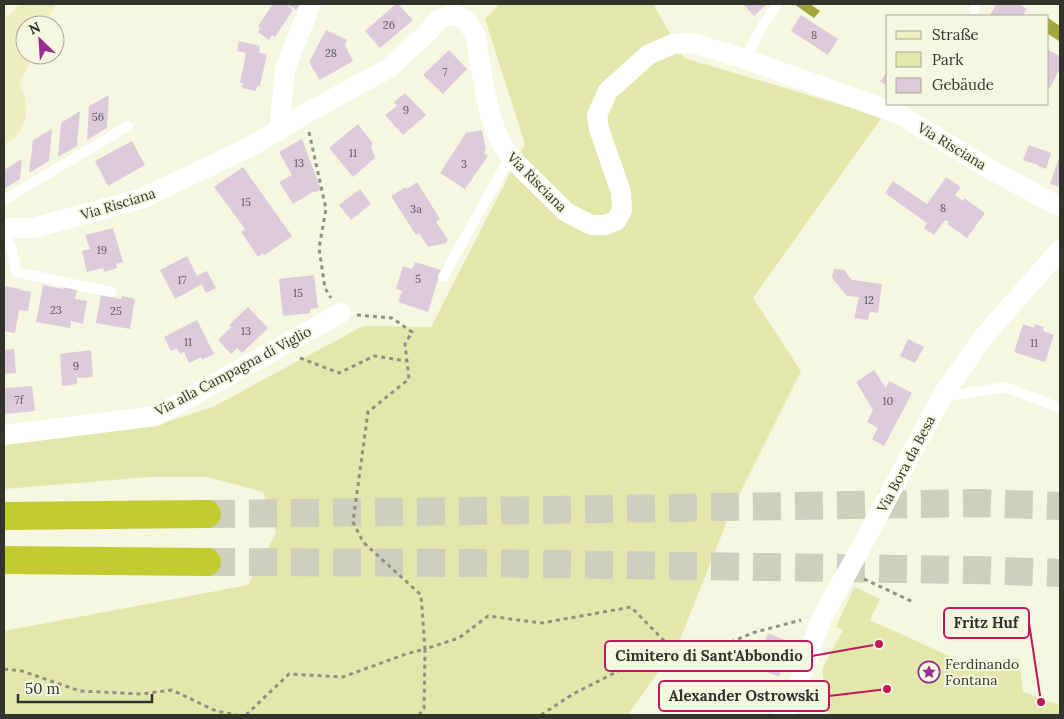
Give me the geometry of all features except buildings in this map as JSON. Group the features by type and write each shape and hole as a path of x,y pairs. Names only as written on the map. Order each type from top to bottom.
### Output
{"highway":[{"path":"8,521 69,516 208,514"},
{"path":"8,555 68,561 207,562"}],"main road":[{"path":"4,76 14,66 16,57 14,41 6,32 41,4"},
{"path":"4,81 12,100 13,110 9,123 4,129"}],"street":[{"path":"279,130 285,69 311,4"},
{"name":"Via Risciana","path":"4,228 33,228 143,198 250,147 305,114 389,68 427,33 439,19 457,9 468,22 476,36 489,111 498,137 510,157 566,212 591,225 605,225 616,221 622,210 621,192 599,129 597,115 608,91 648,56 673,44 693,43 744,58 901,115 986,166 1049,202 1060,206"},
{"name":"Via Bora da Besa","path":"792,711 821,619 944,393 985,335 1060,250"},
{"name":"Via alla Campagna di Viglio","path":"4,435 156,416 341,313"}],"lane":[{"path":"744,58 764,23 778,4"},
{"path":"4,200 128,126"},
{"path":"443,276 510,157"},
{"path":"4,228 12,251 16,272 111,292"},
{"path":"944,393 956,395 1005,387 1060,408"}],"path":[{"path":"305,114 326,209 319,248 325,288 341,313 392,318 412,332 405,344 409,379 368,412 353,522 363,542 421,595 425,649 424,708 419,715"},
{"path":"277,348 340,373 374,356 407,361"},
{"path":"848,571 913,602"},
{"path":"246,715 289,674 343,677 406,654 459,638 488,616 542,623 631,607 685,662"},
{"path":"541,715 573,694 638,661 685,662 752,633 806,619 821,619"},
{"path":"4,669 22,671 80,691 141,694 172,690 216,711 238,715"}],"green space":[{"path":"500,4 653,4 684,58 882,117 753,298 801,371 732,509 679,642 628,715 4,715 4,631 248,585 276,533 263,492 208,477 149,477 4,489 4,444 160,424 213,407 363,326 431,327 525,144 485,19"},
{"path":"854,587 880,599 870,620 960,661 1019,659 1023,692 1060,705 1060,715 829,715 822,669 843,630 836,627"}],"shaded area":[{"path":"794,4 810,4 820,11 814,18"},
{"path":"1049,19 1060,26 1059,41 1049,35"}],"tunnel":[{"path":"207,514 981,503 1060,506"},
{"path":"207,562 476,563 975,570 1060,573"}],"place":[{"name":"Cimitero di Sant'Abbondio","path":"879,644"},
{"name":"Ferdinando Fontana","path":"929,672"},
{"name":"Alexander Ostrowski","path":"887,689"},
{"name":"Fritz Huf","path":"1041,702"}]}
